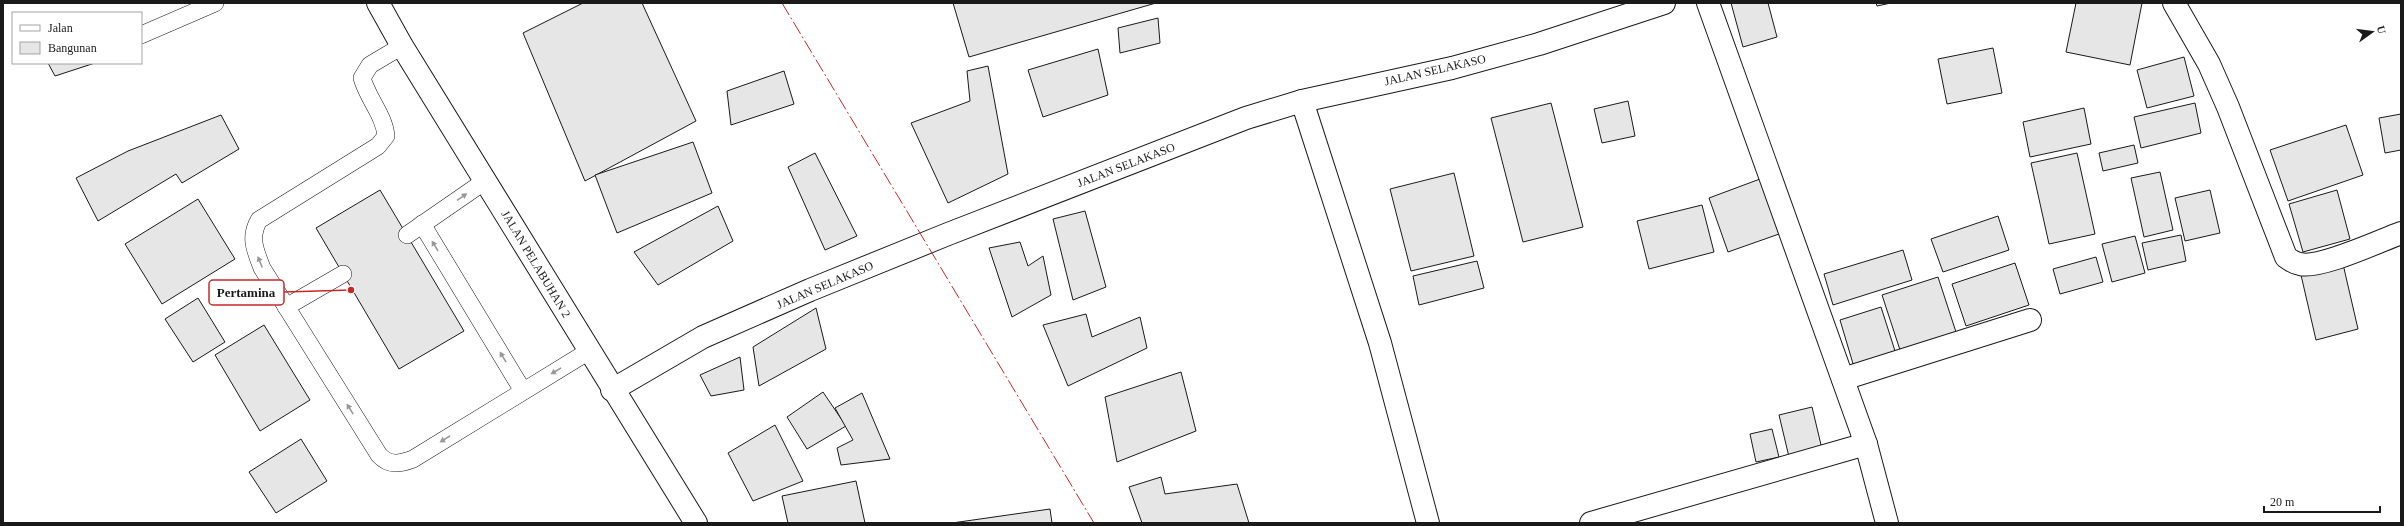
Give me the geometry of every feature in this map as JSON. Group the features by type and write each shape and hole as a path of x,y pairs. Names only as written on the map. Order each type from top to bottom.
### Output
{"street":[{"name":"JALAN PELABUHAN 2","path":"378,3 402,46 612,390 696,523"},
{"name":"JALAN SELAKASO","path":"612,390 703,337 810,290 948,234 1218,129 1302,101 1479,60 1539,44 1664,3"},
{"path":"1708,3 1866,444 1887,523"},
{"path":"2174,3 2208,64 2228,107 2286,257 2301,265 2311,264 2341,256 2401,233"},
{"path":"1302,101 1380,343 1428,523"},
{"path":"1843,379 2030,320"},
{"path":"1591,523 1866,444"}],"lane":[{"path":"142,35 214,3"},
{"path":"402,46 370,65 362,78 366,92 385,125 386,136 378,146 259,220 254,229 252,238 262,268 286,308 384,460 402,463 413,459 589,351"},
{"path":"407,235 485,181"},
{"path":"422,224 524,391"},
{"path":"286,308 343,274"}],"building":[{"path":"583,3 642,3 696,121 585,181 523,33"},
{"path":"953,3 1156,3 969,57"},
{"path":"1731,3 1768,3 1777,37 1743,47"},
{"path":"1876,3 1891,3 1877,6"},
{"path":"2076,3 2142,3 2130,65 2066,52"},
{"path":"1158,18 1160,43 1120,53 1118,28"},
{"path":"1993,48 2002,93 1947,104 1938,59"},
{"path":"1098,49 1108,95 1043,117 1028,70"},
{"path":"2184,57 2194,96 2147,108 2137,70"},
{"path":"49,64 92,64 55,76"},
{"path":"988,66 1008,174 948,203 911,123 970,101 967,71"},
{"path":"784,71 794,104 731,125 727,91"},
{"path":"1628,101 1635,136 1602,143 1594,109"},
{"path":"1551,103 1583,227 1523,242 1491,118"},
{"path":"2195,103 2201,133 2141,148 2134,117"},
{"path":"2084,108 2091,144 2030,157 2023,122"},
{"path":"2401,114 2401,150 2385,153 2379,118"},
{"path":"221,115 239,149 182,183 176,174 98,221 76,178 128,151"},
{"path":"2346,125 2363,175 2288,201 2270,150"},
{"path":"693,142 712,193 617,233 595,175"},
{"path":"2134,145 2138,163 2103,171 2099,153"},
{"path":"815,153 857,236 825,250 788,167"},
{"path":"2077,153 2095,234 2049,244 2031,163"},
{"path":"2160,172 2173,230 2144,237 2131,178"},
{"path":"1454,173 1474,256 1411,271 1390,189"},
{"path":"1760,179 1779,234 1728,252 1709,198"},
{"path":"380,190 464,331 399,369 316,228"},
{"path":"2210,190 2220,233 2185,241 2175,198"},
{"path":"2337,190 2350,239 2303,252 2289,204"},
{"path":"198,199 235,259 162,304 125,244"},
{"path":"1702,205 1714,252 1649,269 1637,221"},
{"path":"718,206 733,241 658,285 634,252"},
{"path":"1085,211 1106,287 1073,300 1053,219"},
{"path":"1998,216 2009,250 1943,272 1931,239"},
{"path":"2181,235 2186,261 2148,270 2142,243"},
{"path":"2135,236 2145,273 2112,282 2102,244"},
{"path":"1020,242 1028,266 1043,256 1051,295 1012,317 989,248"},
{"path":"1903,250 1912,280 1833,305 1824,274"},
{"path":"2096,257 2103,282 2060,294 2053,269"},
{"path":"1477,261 1484,288 1419,305 1413,276"},
{"path":"2015,263 2029,305 1966,326 1952,284"},
{"path":"2343,264 2358,329 2316,340 2301,275"},
{"path":"1938,277 1956,332 1900,350 1882,295"},
{"path":"198,298 225,342 193,362 165,319"},
{"path":"1881,307 1896,354 1854,367 1840,320"},
{"path":"816,308 826,349 759,386 753,347"},
{"path":"1086,314 1092,337 1140,317 1147,348 1068,386 1043,325"},
{"path":"264,325 310,400 260,431 215,355"},
{"path":"740,357 744,390 711,396 700,375"},
{"path":"1181,372 1196,431 1117,462 1105,397"},
{"path":"823,392 846,426 807,449 787,417"},
{"path":"862,393 890,459 841,465 837,448 853,440 835,408"},
{"path":"1812,407 1822,449 1789,457 1779,415"},
{"path":"775,425 803,481 753,501 728,453"},
{"path":"1772,429 1779,457 1756,462 1750,434"},
{"path":"301,439 327,481 276,513 249,472"},
{"path":"1161,477 1165,494 1237,484 1249,523 1142,523 1129,487"},
{"path":"856,481 865,523 788,523 782,496"},
{"path":"1050,509 1052,523 952,523"}],"power":[{"path":"782,3 1094,523"}],"place":[{"name":"Pertamina","path":"351,290"}]}
